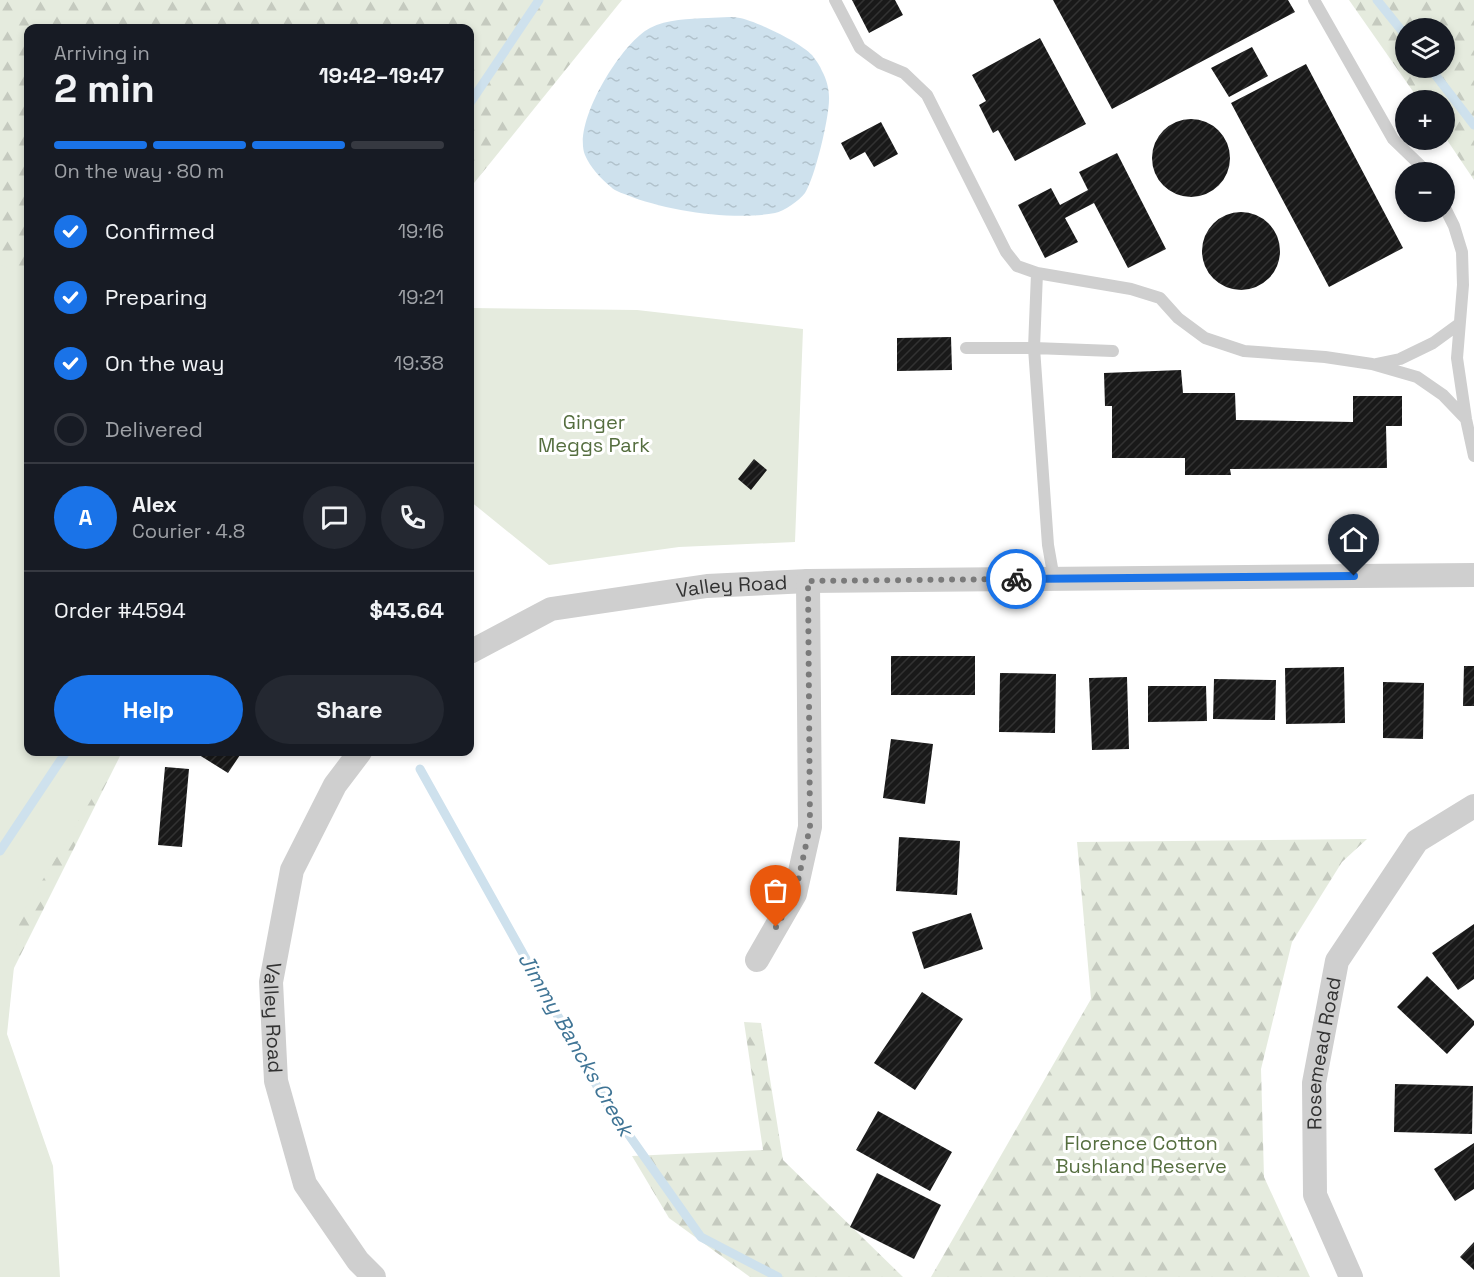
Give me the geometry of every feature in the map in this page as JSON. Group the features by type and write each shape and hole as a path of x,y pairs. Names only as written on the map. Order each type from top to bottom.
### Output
{"street":[{"name":"Valley Road","path":"474,650 551,609 706,586 808,581 1474,575"},
{"path":"757,960 795,894 810,827 808,581"},
{"name":"Valley Road","path":"357,756 335,785 292,870 271,982 276,1082 305,1184 358,1261 374,1277"},
{"name":"Rosemead Road","path":"1351,1277 1315,1195 1314,1083 1337,961 1417,841 1474,806"}],"lane":[{"path":"835,0 860,48 880,63 904,73 927,95 1006,252 1017,266 1036,273 1131,289 1160,298 1178,318 1205,338 1244,351 1325,357 1372,364 1417,377 1443,395 1466,419"},
{"path":"1314,0 1393,139 1417,162"},
{"path":"1452,222 1462,252 1463,285 1457,358 1474,456"},
{"path":"1036,273 1034,348 1048,545 1054,579"},
{"path":"1372,364 1400,359 1433,343 1460,324"},
{"path":"966,348 1113,351"}],"green space":[{"path":"0,0 622,0 474,183 474,24 24,24 24,756 120,756 9,978 0,1077"},
{"path":"1349,0 1474,0 1474,180 1454,150 1455,90 1412,90 1404,78 1455,78 1455,18 1395,18 1395,66"},
{"path":"0,264 24,279 24,756 118,756 19,919 7,1034 53,1166 60,1277 0,1277"},
{"name":"Ginger Meggs Park","path":"474,308 637,310 803,329 795,542 679,547 549,565 474,504"},
{"name":"Florence Cotton Bushland Reserve","path":"1367,839 1342,862 1292,942 1261,1069 1264,1177 1310,1277 931,1277 1091,999 1077,842"},
{"path":"744,1022 761,1023 783,1160 903,1277 750,1277 669,1218 632,1156 763,1150"}],"water":[{"path":"740,18 757,24 798,44 812,55 826,80 829,97 827,117 813,174 805,193 779,212 740,216 700,213 661,206 621,193 613,188 596,173 590,164 585,155 583,141 592,105 613,66 638,36 657,25 678,20"}],"building":[{"path":"852,0 895,0 903,15 869,33"},
{"path":"1053,0 1288,0 1295,12 1112,109"},
{"path":"1040,38 1086,124 1015,161 998,130 993,133 979,105 986,101 972,75"},
{"path":"1252,47 1268,76 1229,97 1211,68"},
{"path":"1306,64 1403,248 1329,287 1231,103"},
{"path":"1191,119 1206,122 1219,130 1227,143 1230,158 1227,173 1219,186 1206,194 1191,197 1176,194 1163,186 1155,173 1152,158 1155,143 1163,130 1176,122"},
{"path":"881,122 898,154 874,167 865,152 850,160 841,143"},
{"path":"1117,153 1166,249 1128,268 1094,203 1065,218 1078,242 1045,258 1018,205 1051,188 1060,205 1088,190 1079,172"},
{"path":"1241,212 1256,215 1269,223 1277,236 1280,251 1277,266 1269,279 1256,287 1241,290 1226,287 1213,279 1205,266 1202,251 1205,236 1213,223 1226,215"},
{"path":"951,337 952,370 897,371 897,338"},
{"path":"1181,370 1183,393 1235,393 1236,420 1353,422 1353,396 1402,396 1402,426 1386,426 1387,468 1230,469 1231,475 1185,475 1185,458 1112,458 1112,406 1105,406 1104,373"},
{"path":"754,459 767,470 751,490 738,479"},
{"path":"891,656 975,656 975,695 891,695"},
{"path":"1464,666 1474,666 1474,706 1463,706"},
{"path":"1344,667 1345,723 1286,724 1285,668"},
{"path":"1000,673 1056,674 1055,733 999,732"},
{"path":"1127,677 1129,749 1092,750 1089,678"},
{"path":"1214,679 1276,680 1275,720 1213,719"},
{"path":"1383,682 1424,683 1423,739 1383,738"},
{"path":"1148,686 1206,686 1207,721 1148,722"},
{"path":"891,739 933,744 925,804 883,798"},
{"path":"201,756 239,756 228,773"},
{"path":"165,767 189,769 182,847 158,845"},
{"path":"899,837 960,841 957,895 896,891"},
{"path":"971,913 983,949 924,969 912,932"},
{"path":"1474,924 1474,979 1458,990 1432,953"},
{"path":"1427,976 1474,1021 1474,1025 1447,1054 1397,1007"},
{"path":"922,992 963,1019 915,1090 874,1063"},
{"path":"1395,1084 1473,1086 1472,1134 1394,1132"},
{"path":"878,1111 952,1152 930,1191 856,1150"},
{"path":"1474,1143 1474,1189 1455,1201 1434,1169"},
{"path":"877,1173 941,1205 914,1259 850,1227"},
{"path":"1474,1242 1474,1270 1460,1257"}],"waterway":[{"path":"474,97 539,0"},
{"path":"1377,0 1395,22"},
{"path":"1438,78 1474,125"},
{"path":"0,851 63,756"},
{"name":"Jimmy Bancks Creek","path":"420,769 607,1104 701,1237 778,1277"}],"way so far":[{"path":"776,927 795,894 810,827 808,581 1016,579"}],"route":[{"path":"1016,579 1354,576"}]}
